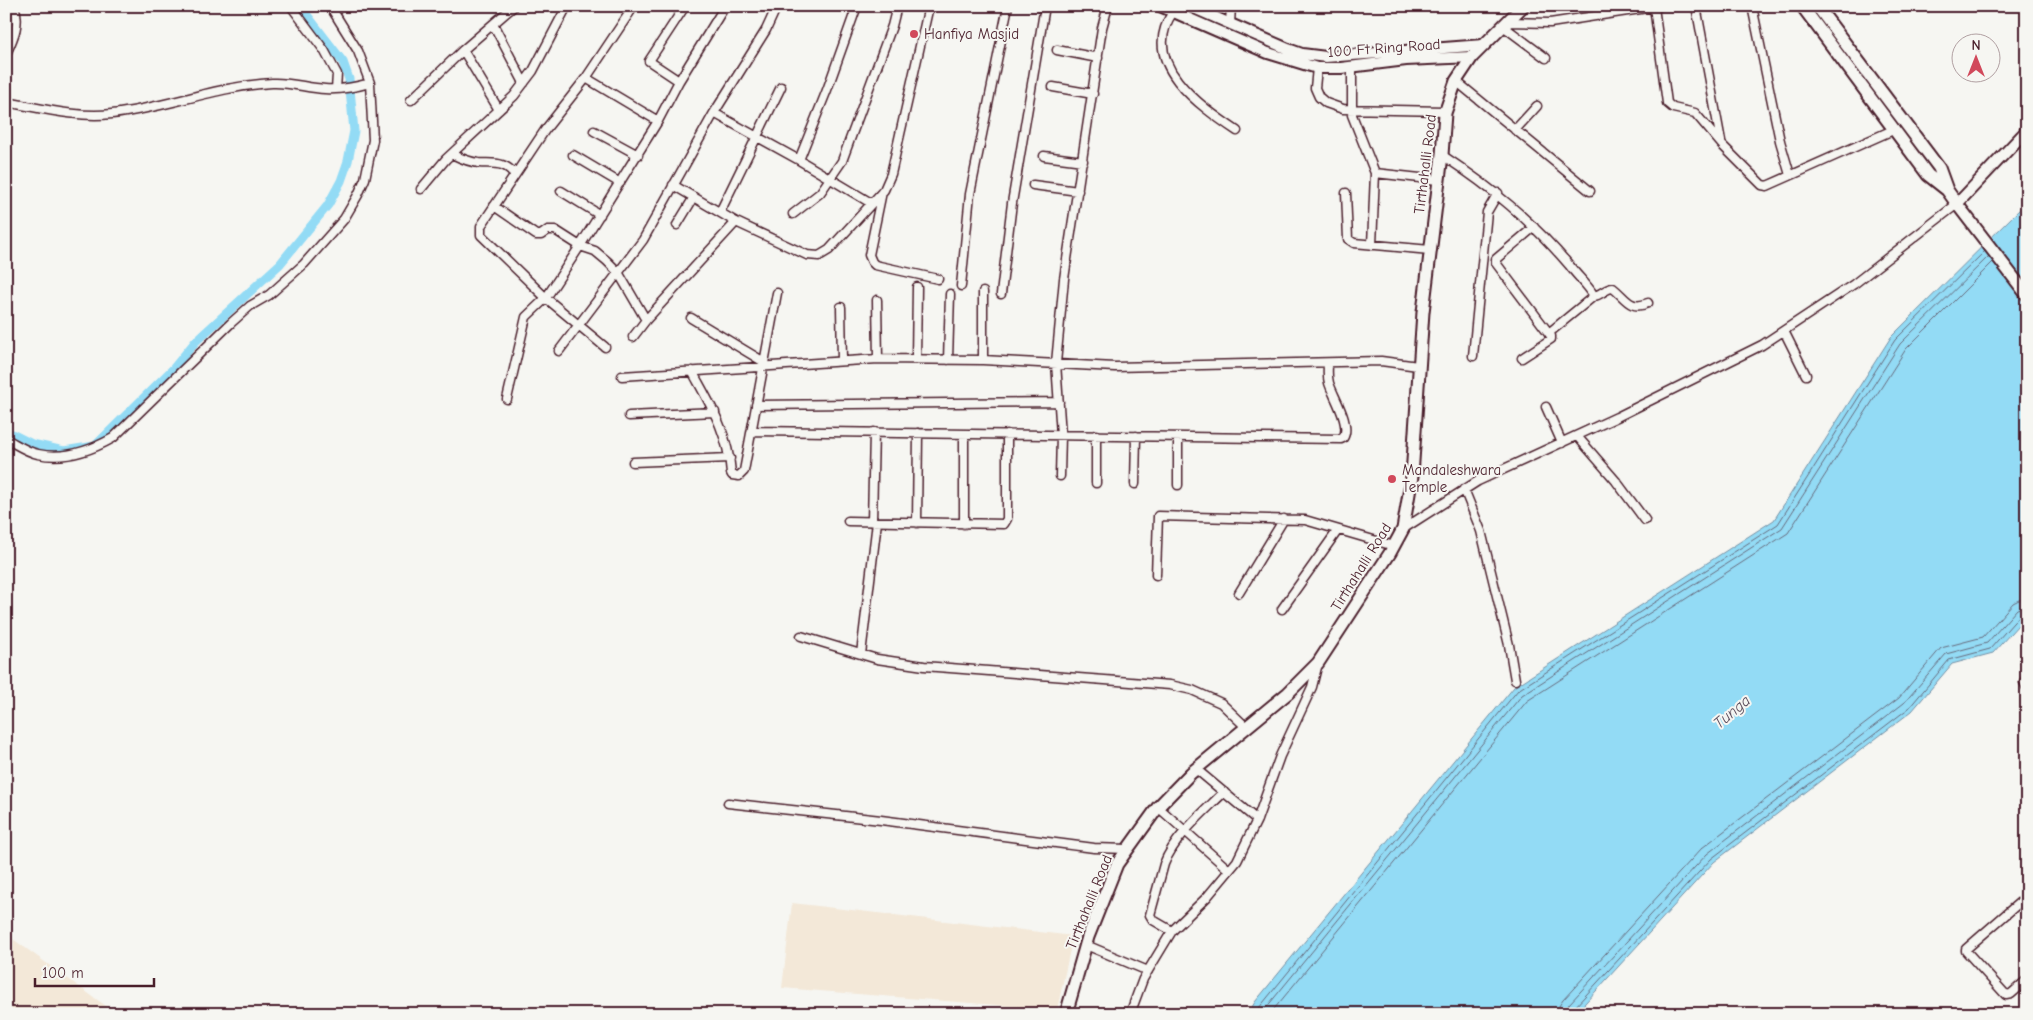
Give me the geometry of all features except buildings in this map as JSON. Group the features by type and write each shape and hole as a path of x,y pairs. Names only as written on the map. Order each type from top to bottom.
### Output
{"highway":[{"name":"Tirthahalli Road","path":"1066,1014 1086,946 1117,864 1158,807 1196,769 1288,693 1318,663 1394,546 1403,529 1412,476 1418,366 1442,155 1445,111 1456,82 1472,57 1523,6"},
{"path":"1802,6 1928,176 1947,190"},
{"path":"1817,6 1939,168 1947,190 2027,295"}],"main road":[{"name":"100 Ft Ring Road","path":"1160,6 1268,53 1317,68 1352,67 1406,60 1472,57"},
{"name":"100 Ft Ring Road","path":"1189,6 1302,54 1326,57 1483,45"},
{"path":"1960,208 2027,130"}],"street":[{"path":"6,54 16,28 17,17 14,6"},
{"path":"291,6 324,50 337,74 339,88"},
{"path":"6,439 37,454 56,456 75,454 93,449 113,438 231,323 250,306 269,295 304,264 344,218 365,179 372,140 367,84 358,51 330,6"},
{"path":"411,100 463,50 514,6"},
{"path":"421,189 452,154 514,96 533,71 567,6"},
{"path":"605,347 546,298 481,235 481,226 545,130 586,78 634,6"},
{"path":"679,80 649,61 684,6"},
{"path":"507,400 526,317 546,298 600,215 638,155 679,80 725,6"},
{"path":"559,351 643,240 714,113 766,30 777,6"},
{"path":"799,160 827,90 857,6"},
{"path":"793,214 820,192 842,161 892,26 897,6"},
{"path":"929,6 891,174 882,192 869,255 875,265 938,278"},
{"path":"961,286 970,194 1008,6"},
{"path":"1001,294 1012,203 1045,6"},
{"path":"1060,476 1061,435 1056,364 1064,278 1102,28 1108,6"},
{"path":"1230,24 1231,6"},
{"path":"1696,6 1722,143"},
{"path":"1752,6 1780,141 1790,175"},
{"path":"1505,24 1550,23 1657,7 1668,103 1673,108 1695,113 1762,185 1767,186 1893,130"},
{"path":"1172,12 1163,28 1163,50 1173,76 1196,103 1237,132"},
{"path":"493,24 524,83"},
{"path":"1505,24 1546,58"},
{"path":"463,50 499,110"},
{"path":"1057,50 1098,58"},
{"path":"1352,67 1350,109 1375,173 1372,245"},
{"path":"1317,68 1315,88 1319,97 1326,103 1343,109 1445,111"},
{"path":"586,78 658,121"},
{"path":"1456,82 1590,192"},
{"path":"6,102 94,115 142,109 239,87 272,83 339,88 367,84"},
{"path":"720,212 781,87"},
{"path":"1053,87 1093,94"},
{"path":"1515,130 1537,106"},
{"path":"714,113 831,178 871,203"},
{"path":"594,131 638,155"},
{"path":"452,154 478,163 503,164 515,175"},
{"path":"573,155 620,183"},
{"path":"1442,155 1498,193 1560,254 1594,296"},
{"path":"1044,156 1083,161"},
{"path":"1375,173 1438,180"},
{"path":"673,185 736,222 807,255 819,256 829,250 882,192"},
{"path":"1033,186 1078,191"},
{"path":"561,191 600,215"},
{"path":"1346,192 1348,239 1354,243 1430,250"},
{"path":"1473,356 1487,212 1498,193"},
{"path":"677,225 694,197"},
{"path":"494,206 536,235 540,235 548,230 555,230 580,246 595,251 618,272 646,320"},
{"path":"1403,529 1464,489 1762,345 1854,284 1960,208"},
{"path":"633,337 646,320 736,222"},
{"path":"1522,358 1551,339 1550,332 1496,262 1496,259 1534,228"},
{"path":"916,287 916,359"},
{"path":"1550,332 1594,296 1599,295 1608,288 1613,288 1634,306 1648,303"},
{"path":"983,292 983,360"},
{"path":"692,371 714,412 727,442 732,476 739,476 742,474 752,431 777,293"},
{"path":"948,360 950,294"},
{"path":"877,300 878,359"},
{"path":"841,307 842,360"},
{"path":"691,318 763,364"},
{"path":"1784,331 1806,375"},
{"path":"622,376 763,364 878,359 983,360 1115,367 1381,361 1418,366"},
{"path":"752,431 1344,438 1346,432 1338,404 1329,383 1328,363"},
{"path":"756,405 1058,402"},
{"path":"1546,408 1562,443"},
{"path":"629,416 714,412"},
{"path":"861,654 875,522 874,432"},
{"path":"917,523 918,433"},
{"path":"964,434 964,524"},
{"path":"848,521 1004,524 1007,522 1007,434"},
{"path":"1096,435 1096,483"},
{"path":"1136,436 1136,484"},
{"path":"1577,436 1616,481 1645,520"},
{"path":"1178,437 1178,485"},
{"path":"633,462 730,458"},
{"path":"1464,489 1481,531 1515,680"},
{"path":"1156,575 1158,516 1313,521 1394,546"},
{"path":"1240,593 1284,519"},
{"path":"1282,609 1338,530"},
{"path":"801,636 877,659 924,666 1170,685 1192,690 1221,703 1246,727"},
{"path":"1130,1014 1148,971 1172,931 1207,898 1237,862 1257,820 1280,756 1312,687 1318,663"},
{"path":"2027,677 2024,682 2027,688"},
{"path":"1196,769 1257,820"},
{"path":"1172,931 1153,920 1150,910 1167,857 1186,832 1224,792"},
{"path":"728,803 881,820 1094,848 1128,849"},
{"path":"1158,807 1229,870"},
{"path":"2027,907 2024,898 1966,948 1966,951 2006,995 2011,994 2027,980"},
{"path":"1086,946 1148,971"}],"shaded area":[{"path":"792,903 1073,936 1057,1010 782,988"},
{"path":"6,934 117,1014 6,1014"}],"water":[{"name":"Tunga","path":"2027,202 2027,615 1993,653 1952,664 1912,711 1714,862 1575,1014 1248,1014 1255,1002 1514,687 1774,520 1891,337"}],"waterway":[{"path":"6,431 32,444 64,451 95,446 173,369 195,342 280,264 328,205 341,181 348,161 354,131 349,79 343,62 300,6"}],"place":[{"name":"Hanfiya Masjid","path":"914,34"},
{"name":"Mandaleshwara Temple","path":"1392,479"}]}
